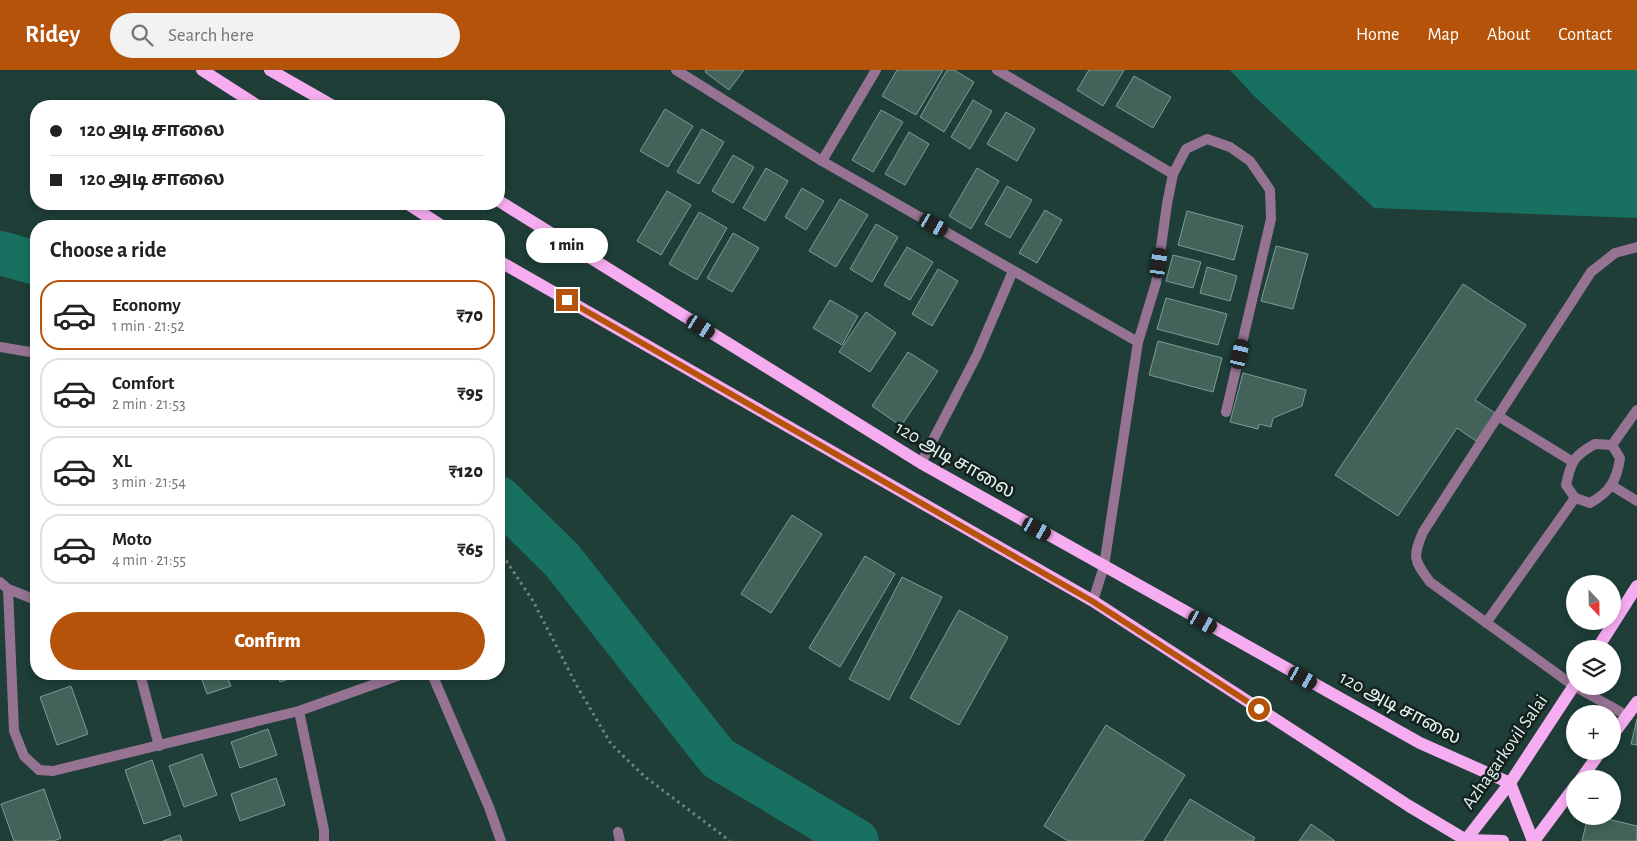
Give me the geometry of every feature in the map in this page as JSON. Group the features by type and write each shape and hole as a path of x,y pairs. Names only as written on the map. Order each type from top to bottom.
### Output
{"main road":[{"path":"202,70 249,100"},
{"path":"270,70 323,100"},
{"name":"120 அடி சாலை","path":"505,206 921,463 1420,743 1510,783"},
{"path":"417,210 433,220"},
{"path":"505,264 1092,601 1465,840 1503,841"},
{"path":"1603,640 1637,586"},
{"name":"Azhagarkovil Salai","path":"1465,840 1510,783 1567,695"},
{"path":"1621,725 1637,702"},
{"path":"1510,783 1534,841"},
{"path":"1534,841 1566,798"}],"street":[{"path":"676,70 822,161 1138,342"},
{"path":"822,161 876,70"},
{"path":"996,70 1173,174"},
{"path":"1092,601 1104,566 1138,342 1156,283 1173,174 1186,149 1207,139 1230,147 1250,161 1270,190 1272,219 1226,412"},
{"path":"1566,679 1430,582 1417,565 1415,551 1424,532 1591,272 1614,253 1637,247"},
{"path":"921,463 977,355 1013,271"},
{"path":"0,347 30,351"},
{"path":"1612,445 1637,410"},
{"path":"1498,416 1573,462"},
{"path":"1595,444 1612,445 1620,458 1618,473 1604,496 1590,502 1574,498 1566,485 1573,462 1582,451 1595,444"},
{"path":"1611,484 1637,501"},
{"path":"1486,622 1574,498"},
{"path":"30,597 4,585 14,731 24,756 39,770 52,771 299,711 386,680"},
{"path":"142,680 159,746"},
{"path":"435,680 489,807 501,841"},
{"path":"1591,695 1628,716"},
{"path":"299,711 324,830 324,841"}],"path":[{"path":"505,559 534,601 578,688 611,744 644,776 730,841"}],"shaded area":[{"path":"1230,70 1637,70 1637,218 1374,208 1254,96"}],"building":[{"path":"706,70 744,70 729,90 705,72"},
{"path":"897,70 943,70 916,115 882,96"},
{"path":"947,70 954,70 974,82 944,132 920,117"},
{"path":"1089,70 1124,70 1103,106 1077,90"},
{"path":"1134,76 1171,97 1153,128 1116,106"},
{"path":"973,100 992,111 970,149 951,137"},
{"path":"665,109 693,126 668,167 640,151"},
{"path":"881,110 903,122 873,172 852,160"},
{"path":"1006,112 1035,129 1017,161 987,144"},
{"path":"702,129 724,142 699,184 677,172"},
{"path":"909,132 929,144 905,185 885,174"},
{"path":"733,155 754,167 733,203 712,191"},
{"path":"766,168 788,181 765,221 743,208"},
{"path":"977,168 999,181 971,229 949,216"},
{"path":"1007,186 1032,200 1010,238 985,224"},
{"path":"802,188 824,201 806,230 785,217"},
{"path":"667,191 691,205 661,255 637,241"},
{"path":"840,199 868,215 836,267 809,251"},
{"path":"1045,210 1062,220 1037,263 1019,253"},
{"path":"1187,211 1243,226 1234,260 1178,245"},
{"path":"699,212 727,228 697,280 669,264"},
{"path":"876,224 898,237 872,282 850,269"},
{"path":"733,233 759,248 732,292 707,278"},
{"path":"1276,246 1308,254 1293,309 1261,301"},
{"path":"907,247 933,262 910,300 884,285"},
{"path":"1173,255 1201,262 1193,288 1166,281"},
{"path":"1207,267 1237,276 1230,301 1200,293"},
{"path":"938,269 958,281 932,326 912,314"},
{"path":"1463,284 1526,325 1475,400 1495,413 1476,441 1457,428 1398,516 1335,475"},
{"path":"1166,298 1227,314 1218,345 1157,329"},
{"path":"830,300 858,316 842,345 813,328"},
{"path":"866,312 896,333 870,372 839,352"},
{"path":"1158,341 1222,358 1213,392 1149,375"},
{"path":"908,352 938,371 901,426 872,406"},
{"path":"1243,373 1306,390 1302,406 1273,418 1271,427 1259,424 1258,429 1230,422"},
{"path":"792,515 822,534 771,613 741,594"},
{"path":"865,556 895,574 840,667 809,648"},
{"path":"902,577 942,597 889,700 849,679"},
{"path":"959,610 1008,637 959,725 910,698"},
{"path":"202,680 228,680 231,686 207,694"},
{"path":"71,686 88,734 57,745 40,697"},
{"path":"1637,719 1637,745 1631,744"},
{"path":"1106,725 1185,775 1143,841 1068,841 1044,826"},
{"path":"268,729 277,755 240,768 231,742"},
{"path":"202,754 217,795 184,807 169,766"},
{"path":"152,760 171,815 144,824 125,770"},
{"path":"276,778 285,805 240,821 231,794"},
{"path":"44,789 61,838 54,841 14,841 1,804"},
{"path":"1190,799 1255,838 1253,841 1164,841"},
{"path":"1621,822 1637,826 1637,841 1582,841 1586,825 1621,825"},
{"path":"1311,824 1335,841 1299,841"},
{"path":"180,835 182,841 163,841"}],"waterway":[{"path":"0,253 30,261"},
{"path":"505,504 562,560 718,758 857,841"}],"route":[{"path":"567,300 1092,601 1259,709"}]}
